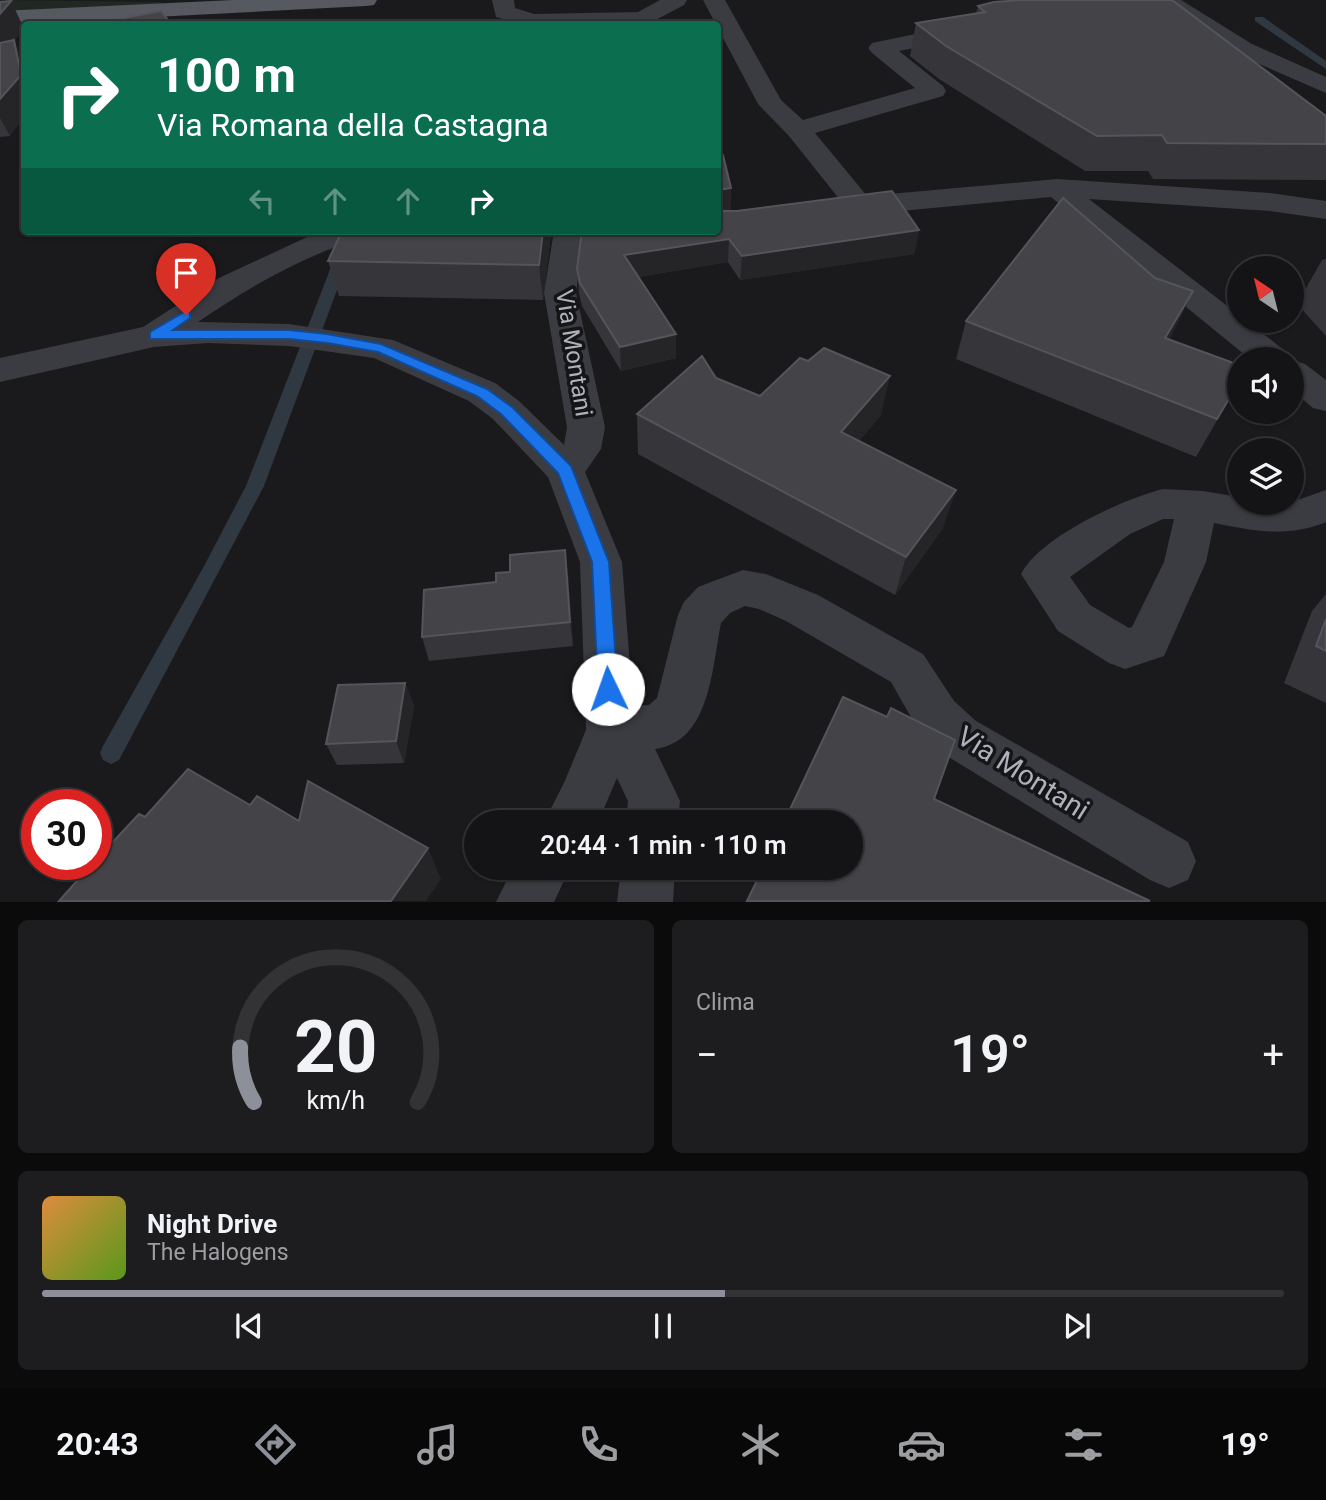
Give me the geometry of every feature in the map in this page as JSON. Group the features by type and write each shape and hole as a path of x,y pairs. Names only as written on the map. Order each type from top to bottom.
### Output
{"main road":[{"path":"0,18 366,0"}],"street":[{"path":"503,0 504,12 532,21 643,19 676,0"},
{"path":"714,0 771,104 799,130 859,205"},
{"path":"1166,0 1244,49 1326,86"},
{"path":"799,130 934,91 880,48 976,28"},
{"path":"1056,188 1258,347"},
{"path":"818,211 1056,188 1223,199 1326,210"},
{"path":"155,335 230,285 342,235"},
{"name":"Via Montani","path":"565,470 582,449 586,427 560,293 568,235"},
{"path":"0,370 155,335 208,332 308,336 381,348 482,392 506,410 565,470 601,562 610,730 577,810"},
{"path":"1304,381 1326,398"},
{"path":"1203,506 1282,520 1315,512 1326,505"},
{"name":"Via Montani","path":"610,730 660,726 678,710 700,615 715,600 743,589 766,592 802,608 907,668 937,717 959,737 1168,861"},
{"path":"610,730 638,766 654,801 653,810"},
{"path":"524,901 536,880"},
{"path":"645,901 647,880"}],"shaded area":[{"path":"0,0 161,2 161,6 0,12"}],"building":[{"path":"1172,0 1326,116 1326,144 1167,143 1162,135 1097,136 946,46 916,23 985,12 978,6 994,2"},
{"path":"11,1 0,14 0,2"},
{"path":"161,11 169,21 108,21"},
{"path":"14,40 21,75 0,99 0,43"},
{"path":"721,155 723,155 731,188 721,190"},
{"path":"892,191 919,230 742,256 729,239 624,255 676,334 620,347 580,283 577,269 581,235 721,235 721,211"},
{"path":"1063,198 1155,278 1193,291 1165,338 1227,361 1227,402 1217,419 966,321"},
{"path":"340,235 543,235 539,265 328,261"},
{"path":"824,348 890,376 841,432 956,490 906,557 637,414 702,356 716,378 760,396 800,358 808,361"},
{"path":"565,550 570,622 422,637 424,590 496,582 496,573 510,572 510,555"},
{"path":"1326,619 1326,651 1316,646"},
{"path":"405,683 396,741 326,744 338,685"},
{"path":"843,697 887,717 891,708 955,740 934,799 1150,901 747,901 757,880 863,880 863,810 790,810"},
{"path":"188,769 250,805 257,796 299,821 308,781 428,848 391,901 59,901 78,880 112,880 112,843 139,814 145,817"}],"waterway":[{"path":"1259,19 1326,66"},
{"path":"111,753 210,574 255,486 350,235"}],"route":[{"path":"186,315 155,335 208,332 289,335 327,338 381,348 450,376 482,392 506,410 565,470 601,562 608,689"}]}
